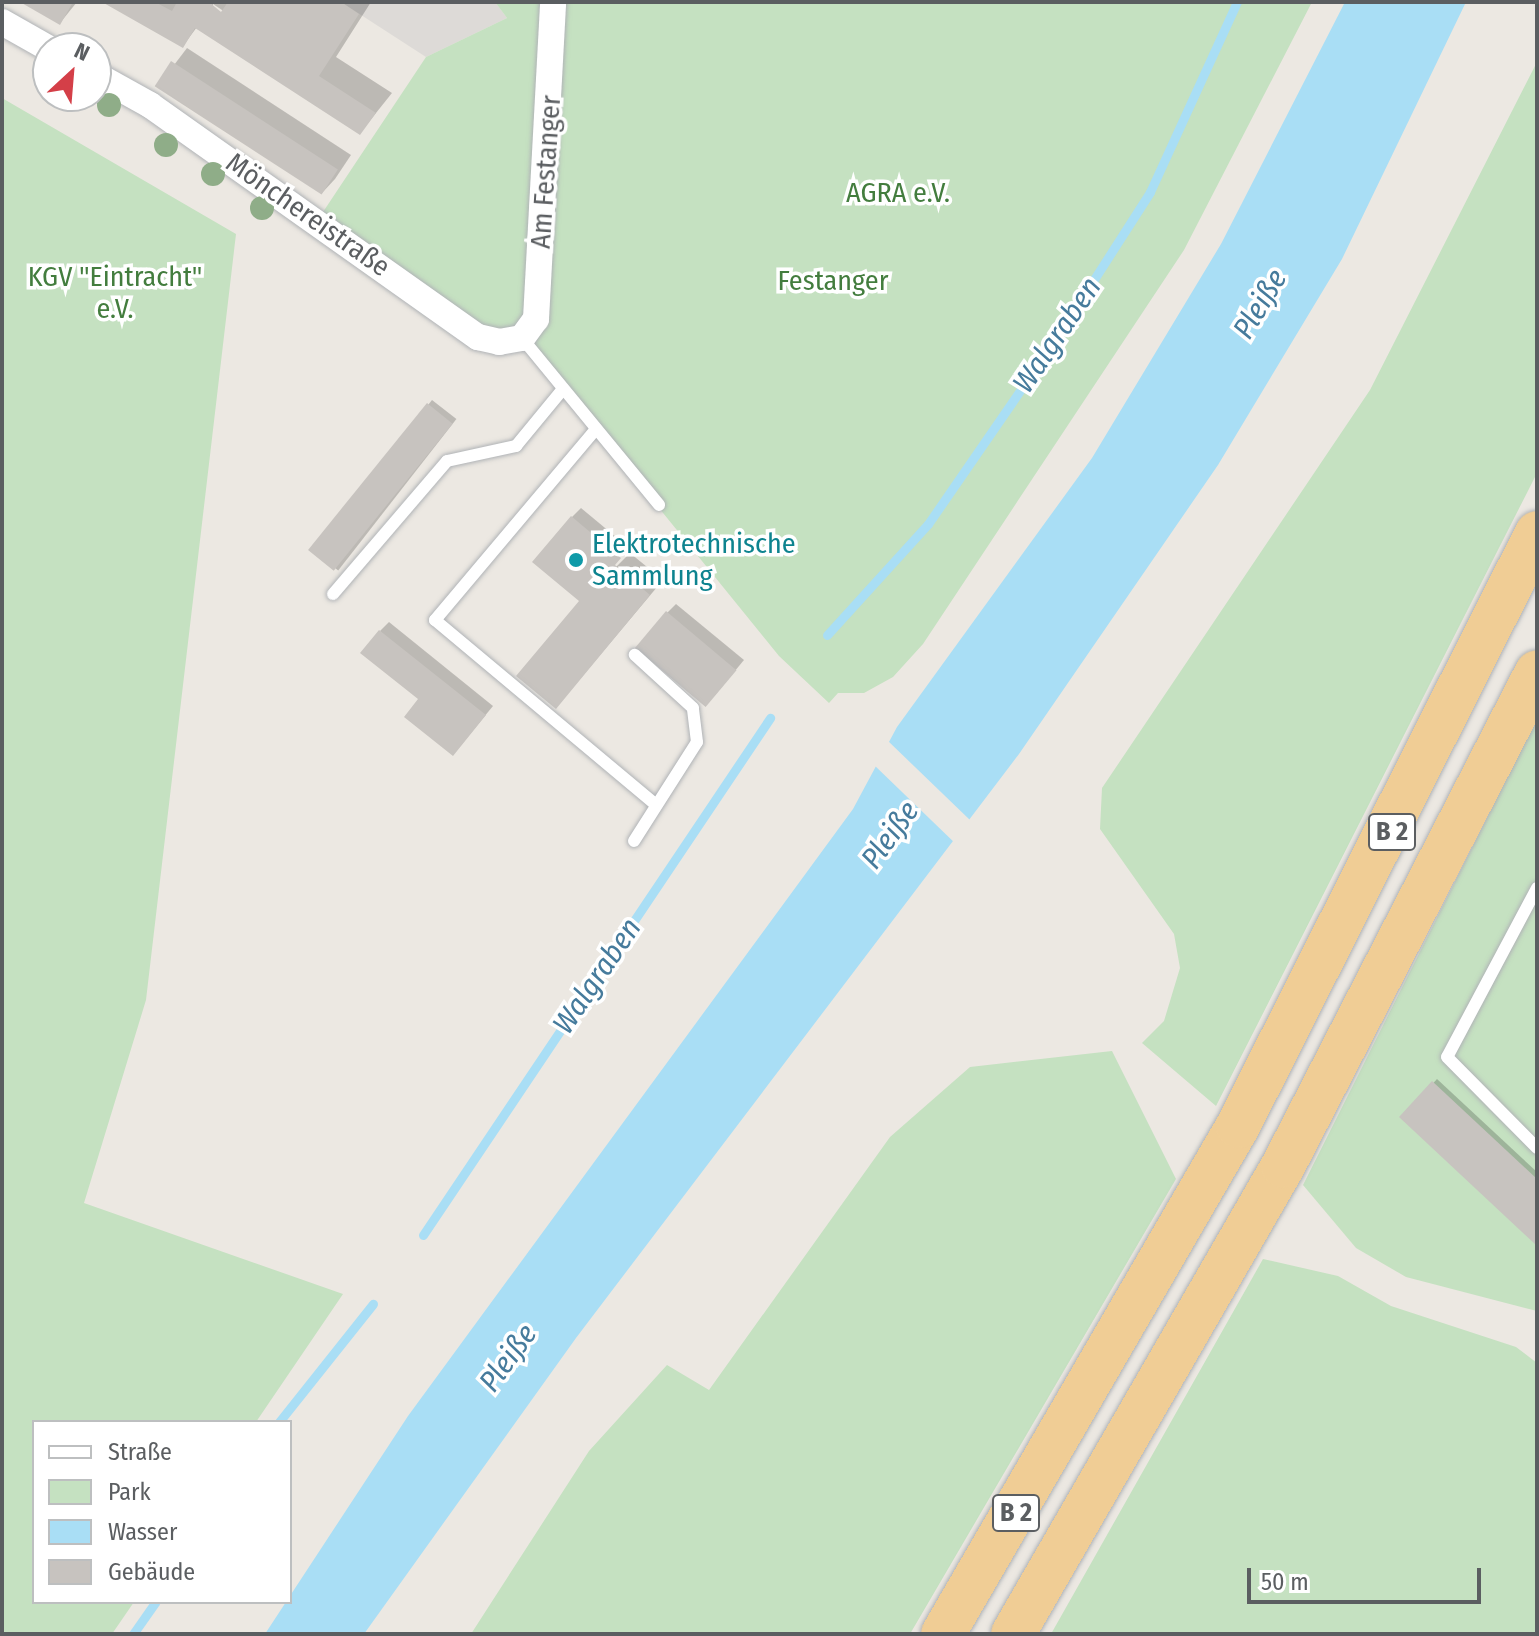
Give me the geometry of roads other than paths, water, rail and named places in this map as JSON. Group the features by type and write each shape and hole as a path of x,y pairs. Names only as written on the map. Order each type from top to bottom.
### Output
{"highway":[{"name":"B 2","path":"943,1634 1238,1126 1537,533"},
{"name":"B 2","path":"1013,1634 1283,1166 1537,672"}],"street":[{"name":"Am Festanger","path":"522,338 536,319 553,2"},
{"path":"2,22 32,39"},
{"name":"Mönchereistraße","path":"112,84 150,105 478,337 522,338"}],"lane":[{"path":"522,338 659,505"},
{"path":"333,594 447,461 516,446 563,389"},
{"path":"596,429 435,620 654,803"},
{"path":"634,841 654,803 697,742 693,708 635,655"},
{"path":"1537,888 1447,1057 1537,1148"}],"water":[{"name":"Pleiße","path":"1345,2 1466,2 1342,259 1218,465 1019,754 576,1338 364,1634 265,1634 285,1604 292,1604 292,1593 408,1416 853,809 897,727 1092,458 1221,244"}],"waterway":[{"name":"Walgraben","path":"827,635 928,524 1057,337 1150,192 1237,2"},
{"name":"Walgraben","path":"423,1235 770,718"},
{"name":"Walgraben","path":"281,1420 373,1304"},
{"name":"Walgraben","path":"133,1634 154,1604"}],"place":[{"name":"Elektrotechnische Sammlung","path":"576,560"}],"park label":[{"name":"AGRA e.V.","path":"898,193"},
{"name":"Festanger","path":"833,281"},
{"name":"KGV \"Eintracht\" e.V.","path":"115,293"}]}
